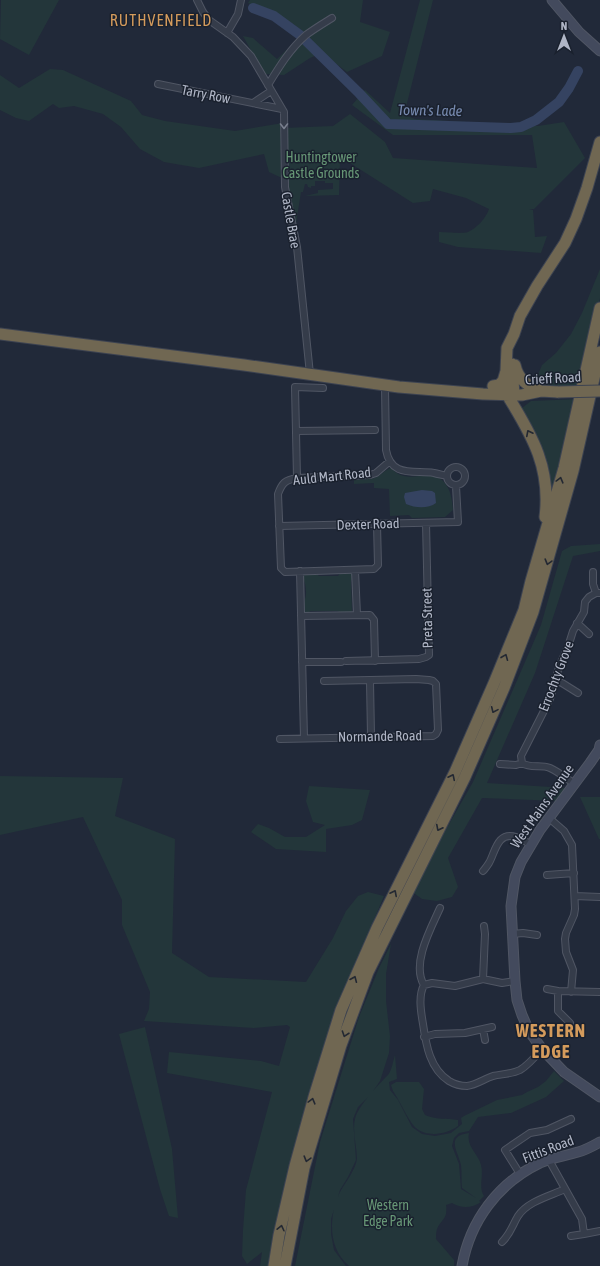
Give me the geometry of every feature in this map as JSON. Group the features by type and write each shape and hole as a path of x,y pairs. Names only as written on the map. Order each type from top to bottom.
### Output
{"highway":[{"path":"540,553 546,506 546,477 537,449 509,398 508,348 520,316 537,286 565,243 576,219 587,188 600,142"},
{"path":"274,1266 295,1166 314,1097 341,1010 377,928 455,772 524,610 564,468 600,308"},
{"path":"0,334 244,364 385,386 483,394 509,388"},
{"path":"509,388 511,352 514,334"},
{"path":"511,352 516,372 522,381 530,387 541,391"},
{"path":"573,471 600,352"},
{"path":"285,1266 304,1168 324,1100 352,1015 371,966 465,777 504,688 534,612 600,380"},
{"path":"445,390 493,386 509,388"},
{"name":"Crieff Road","path":"509,388 522,395 541,391 600,391"}],"street":[{"name":"Castle Brae","path":"197,0 209,20 233,37 251,56 284,112 285,187 296,247 310,374"},
{"path":"227,33 238,14 241,0"},
{"path":"552,0 579,32 600,51"},
{"path":"253,103 270,88 281,64 303,38 332,18"},
{"name":"Tarry Row","path":"158,84 282,109"},
{"path":"385,386 386,450 390,461 398,469 404,471 435,473 447,476"},
{"path":"295,387 297,478"},
{"path":"288,388 322,388"},
{"path":"296,431 375,430"},
{"name":"Auld Mart Road","path":"377,524 378,565 374,569 285,572 281,568 278,494 282,484 290,479 297,478 370,475 376,473 390,461"},
{"path":"457,467 462,469 465,474 464,480 461,484 456,486 448,482 447,476 451,468 457,467"},
{"name":"Dexter Road","path":"279,526 458,522 456,486"},
{"name":"Preta Street","path":"302,662 420,659 428,655 426,522"},
{"path":"356,570 357,615"},
{"path":"300,571 304,738"},
{"name":"Errochty Grove","path":"522,763 521,756 523,750 550,699 559,668 577,623 581,619 584,612 585,602 589,597 598,593 593,584 593,572"},
{"path":"301,616 370,615 374,620 375,661"},
{"path":"577,623 589,634"},
{"name":"Normande Road","path":"280,738 433,736 438,730 436,684 433,681 416,679 324,681"},
{"path":"370,681 371,736"},
{"path":"556,681 578,693"},
{"name":"West Mains Avenue","path":"600,745 597,759 566,795 530,844 515,877 511,906 517,1000 529,1031 542,1049 564,1072 600,1097"},
{"path":"500,764 516,765 522,763 531,766 549,768 575,784"},
{"path":"549,818 564,831 572,845 575,896 574,915 565,939 566,952 573,970 571,992"},
{"path":"483,871 489,863 498,842 503,839 507,837 516,837 530,844"},
{"path":"547,875 574,874"},
{"path":"575,896 600,897"},
{"path":"424,985 419,972 422,951 440,908"},
{"path":"436,917 443,920"},
{"path":"483,979 482,967 485,938 484,926"},
{"path":"512,934 523,933 537,935"},
{"path":"515,981 502,982 483,979 455,986 432,983 424,985 420,991 424,1036 434,1066 450,1082 466,1086 493,1076 518,1071 542,1049"},
{"path":"547,990 600,992"},
{"path":"558,991 558,1011 570,1024"},
{"path":"424,1036 465,1033 492,1028"},
{"path":"483,1029 485,1040"},
{"path":"520,1174 503,1147 530,1133 547,1130 570,1119"},
{"name":"Fittis Road","path":"462,1266 464,1251 471,1234 485,1209 504,1186 520,1174 540,1163 579,1152 600,1142"},
{"path":"549,1160 582,1219 584,1234"},
{"path":"502,1242 509,1236 518,1216 523,1210 530,1205 565,1190"},
{"path":"571,1236 600,1231"}],"green space":[{"path":"1,0 59,0 29,55 0,39"},
{"path":"250,0 363,0 360,22 390,32 382,56 347,72 322,53 310,58 284,75 264,74 243,36 253,38 277,59 304,33 285,19 248,3"},
{"name":"Huntingtower Castle Grounds","path":"420,0 433,0 404,115 415,119 538,126 564,122 585,158 534,209 529,209 533,210 535,237 547,236 541,253 458,247 439,242 439,232 468,232 481,222 489,209 466,198 433,189 430,201 413,203 344,160 340,161 339,195 305,196 318,193 318,190 333,189 333,183 315,181 315,186 311,186 311,188 305,184 303,192 301,192 295,230 286,185 284,128 333,126 350,114 385,142 393,158 537,168 532,135 393,135 352,105 365,90 390,113"},
{"path":"50,69 63,70 131,101 142,115 165,121 235,131 283,123 282,178 269,172 264,154 199,168 164,162 140,149 121,127 103,114 74,106 59,108 53,104 29,121 16,118 0,110 0,75 19,88"},
{"path":"600,269 600,298 581,387 557,388 540,383 537,377 542,365 556,353 571,334 582,313"},
{"path":"579,399 550,502 522,408 531,401"},
{"path":"391,468 400,475 407,477 429,475 441,479 448,487 450,492 453,510 445,517 412,518 409,515 390,516 389,489 374,488 374,483 354,484 354,480 374,478"},
{"path":"600,544 600,551 573,556 535,673 487,783 566,788 558,801 482,798 448,858 458,887 452,897 437,901 422,899 411,891 473,782 541,625 562,551 571,546"},
{"path":"341,572 351,573 354,578 351,581 352,611 350,613 340,613 338,611 310,611 308,614 304,611 306,594 303,579 305,573 316,573 319,576 338,576"},
{"path":"0,776 123,778 115,816 175,839 172,953 209,977 306,982 333,938 346,911 358,896 368,892 384,896 334,1015 300,1140 272,1266 260,1266 262,1252 247,1264 242,1256 246,1190 272,1092 167,1073 169,1052 261,1061 279,1066 290,1027 287,1025 254,1028 144,1021 149,1009 150,992 122,925 122,900 83,817 0,835"},
{"path":"309,786 370,790 362,820 352,825 326,829 326,852 276,849 251,832 258,824 285,837 306,837 325,825 313,822 306,801"},
{"path":"580,797 600,797 600,839 599,839"},
{"path":"391,944 386,974 386,1001 390,1036 389,1053 380,1081 371,1094 358,1107 353,1119 356,1160 340,1190 331,1219 331,1234 334,1250 346,1266 295,1266 320,1142 359,1017 379,968"},
{"path":"145,1027 172,1149 178,1218 169,1216 160,1189 119,1034"},
{"name":"Western Edge Park","path":"395,1055 397,1079 389,1082 390,1090 398,1100 412,1127 422,1134 435,1136 451,1133 462,1124 461,1118 497,1100 522,1095 538,1087 546,1081 554,1071 564,1081 546,1097 511,1113 478,1117 469,1131 459,1133 454,1138 452,1146 459,1164 461,1189 476,1198 462,1188 461,1165 455,1145 457,1137 469,1133 469,1142 481,1165 481,1189 484,1196 479,1201 481,1202 471,1207 463,1207 452,1203 446,1205 446,1214 437,1229 436,1239 454,1260 454,1266 349,1266 337,1250 334,1241 332,1221 336,1201 352,1172 357,1159 354,1129 355,1119 364,1102 388,1075"},
{"path":"396,1082 419,1082 424,1089 422,1109 425,1115 429,1117 458,1120 458,1126 454,1129 437,1134 426,1133 416,1128 410,1121 393,1091 391,1085"}],"water":[{"path":"422,490 432,491 435,493 436,503 421,507 406,504 404,497 405,493"}],"waterway":[{"name":"Town's Lade","path":"253,8 274,16 300,35 388,124 511,128 521,127 536,120 559,102 569,88 578,71"}],"district":[{"name":"RUTHVENFIELD","path":"161,20"},
{"name":"WESTERN EDGE","path":"551,1040"}]}
